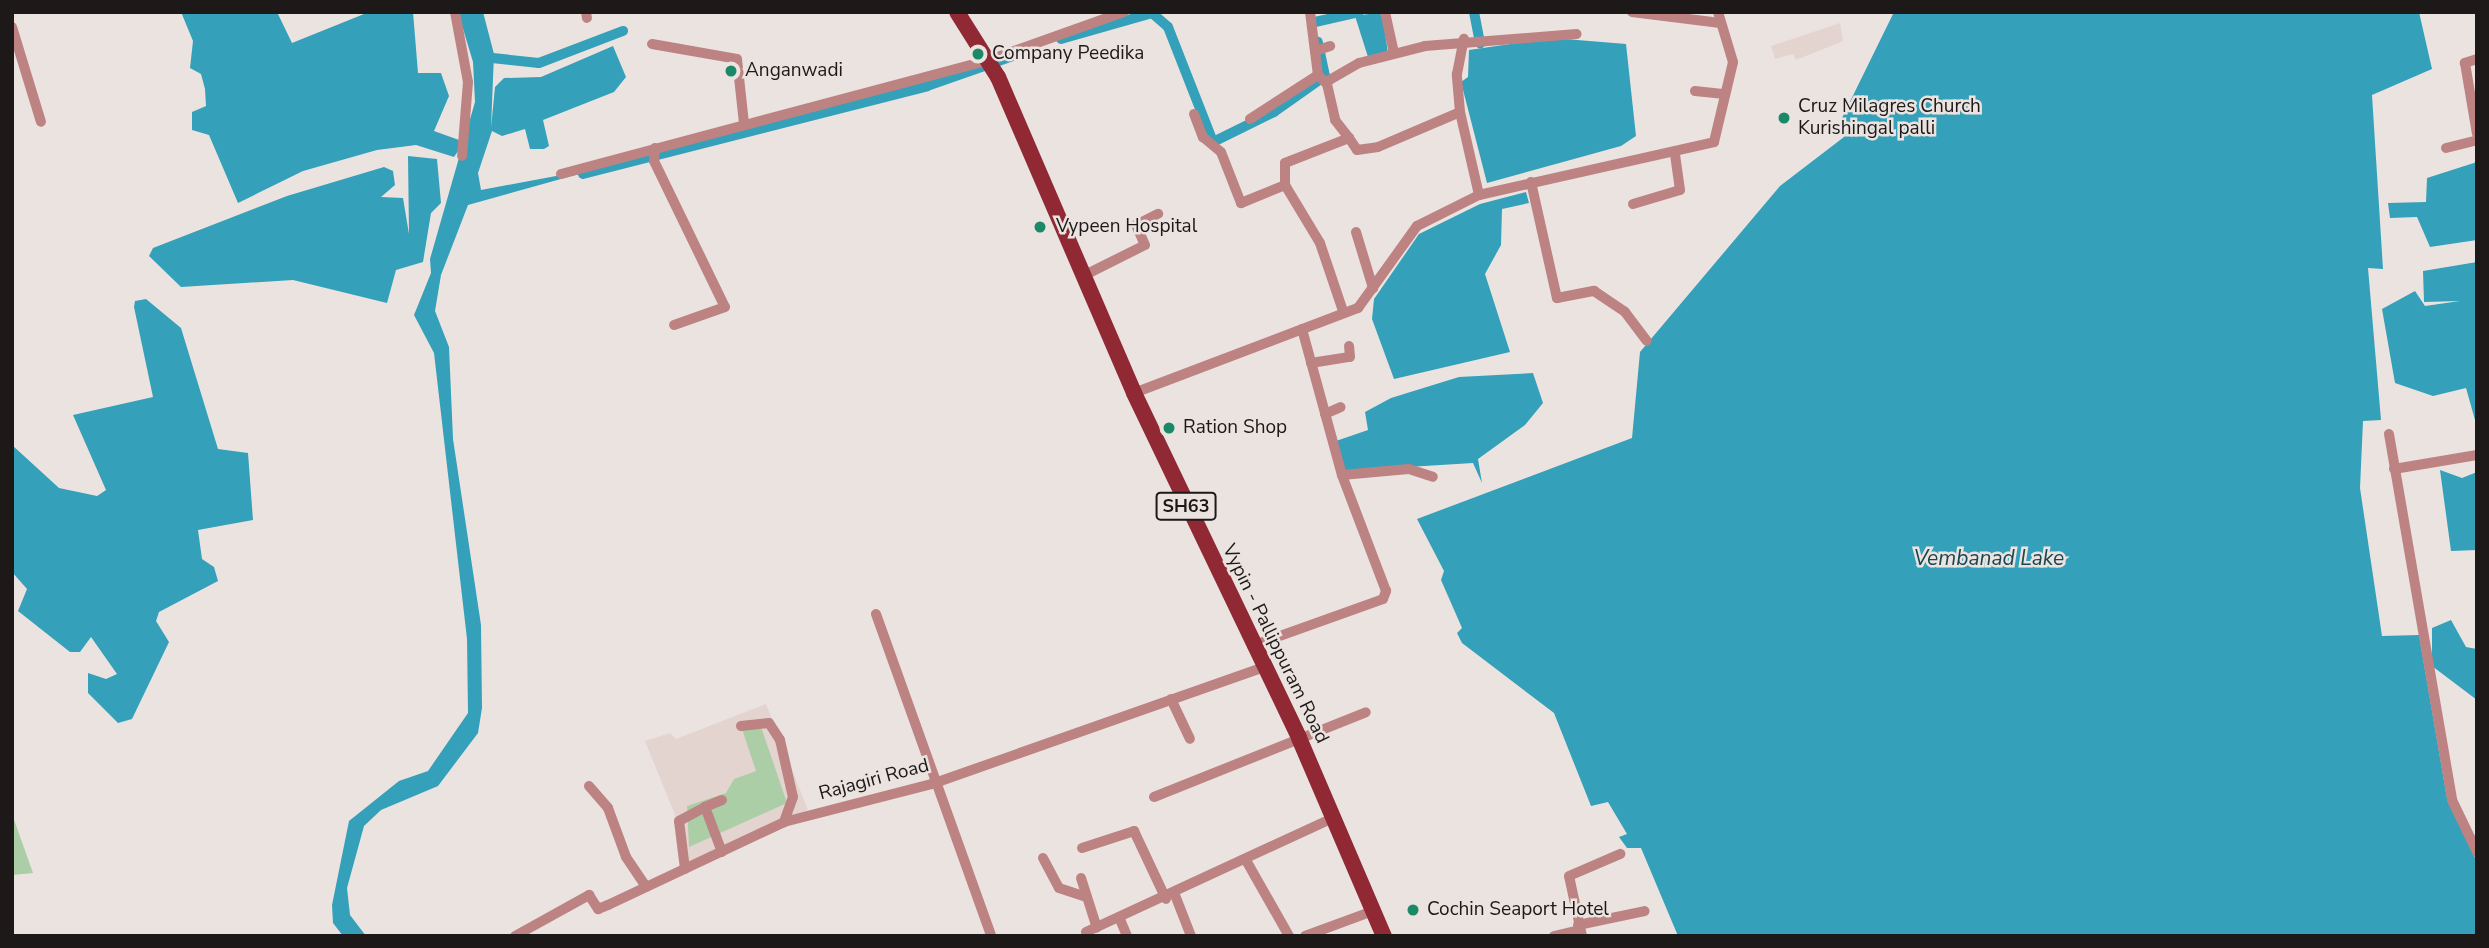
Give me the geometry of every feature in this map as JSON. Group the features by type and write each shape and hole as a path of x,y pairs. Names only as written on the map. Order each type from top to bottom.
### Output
{"main road":[{"name":"SH63","path":"957,12 992,65"},
{"name":"Vypin - Pallippuram Road","path":"992,65 1134,393 1262,668 1299,738 1330,819 1384,936"}],"street":[{"path":"455,12 468,82 462,156"},
{"path":"561,174 744,123 992,65 1124,12"},
{"path":"1310,12 1315,51 1335,120 1357,150 1378,147 1460,112"},
{"path":"1385,12 1394,53"},
{"path":"1134,393 1343,311 1358,308 1417,226 1479,195 1675,153 1714,142 1733,61 1719,18 1632,12"},
{"path":"12,27 41,122"},
{"path":"1250,119 1322,79 1394,53 1470,39 1577,34"},
{"path":"1470,39 1460,112 1479,195"},
{"path":"652,44 737,59 744,123"},
{"path":"1315,51 1330,46"},
{"path":"2477,59 2465,62 2477,135"},
{"path":"1695,91 1725,94"},
{"path":"1194,114 1203,138 1221,152 1241,203 1284,185"},
{"path":"1343,311 1320,243 1284,185 1285,163 1349,138"},
{"path":"2446,148 2477,140"},
{"path":"655,148 654,161 725,307 674,326"},
{"path":"1633,204 1680,190 1675,153"},
{"path":"1531,182 1557,298 1594,291 1625,312 1647,341"},
{"path":"1083,276 1145,246 1136,225 1158,214"},
{"path":"1356,232 1373,288"},
{"path":"1252,646 1383,598 1386,590 1342,475 1302,329"},
{"path":"1311,363 1350,357 1349,346"},
{"path":"1325,414 1341,407"},
{"path":"2389,433 2393,470 2452,800 2477,852"},
{"path":"2393,470 2477,455"},
{"path":"1342,475 1409,469 1433,477"},
{"path":"876,614 932,783 991,936"},
{"name":"Rajagiri Road","path":"515,936 589,895 598,909 784,822 932,783 1262,668"},
{"path":"1171,699 1190,739"},
{"path":"1154,797 1223,774 1299,738 1366,712"},
{"path":"741,726 769,723 780,740 793,797 784,822"},
{"path":"589,786 608,808 626,857 646,887"},
{"path":"685,869 679,821 722,800"},
{"path":"705,807 722,852"},
{"path":"1086,932 1247,862 1330,819"},
{"path":"1082,848 1134,831 1191,936"},
{"path":"1580,930 1569,876 1620,854"},
{"path":"1043,858 1059,888 1086,897"},
{"path":"1247,862 1289,936"},
{"path":"1081,878 1097,928"},
{"path":"1305,936 1373,911"},
{"path":"1554,936 1645,911"},
{"path":"1119,918 1127,936"}],"shaded area":[{"path":"1840,23 1843,41 1796,60 1793,54 1775,59 1771,46"},
{"path":"766,704 808,810 681,868 675,815 645,741 670,733 676,739"}],"green space":[{"path":"759,721 787,803 689,847 687,806 726,793 734,779 756,771 742,729"},
{"path":"12,814 33,873 12,875"}],"water":[{"path":"181,12 277,12 292,43 369,12 413,12 418,73 441,73 449,96 434,131 459,140 458,151 454,157 416,145 377,150 303,171 238,203 209,135 192,130 192,112 206,106 205,89 201,74 190,68 193,41"},
{"path":"458,12 483,12 494,54 491,128 495,87 504,78 541,77 613,46 626,77 614,92 543,120 549,146 544,149 530,149 525,129 502,136 492,131 478,173 481,190 604,167 468,205 441,275 435,311 449,347 453,439 481,625 482,708 478,733 438,786 381,810 364,826 347,888 350,915 366,936 343,936 333,923 332,905 349,821 399,781 428,771 468,713 467,639 434,353 414,315 431,273 430,259 475,102 473,62"},
{"path":"1382,12 1388,53 1368,57 1355,16"},
{"name":"Vembanad Lake","path":"1894,12 2419,12 2432,69 2372,95 2383,269 2368,268 2381,420 2363,421 2360,488 2382,636 2419,635 2447,798 2477,862 2477,936 1678,936 1641,848 1627,848 1619,837 1627,834 1608,802 1591,806 1554,713 1462,643 1457,633 1462,628 1441,580 1444,571 1417,519 1632,438 1640,352 1780,186 1844,137 1840,122"},
{"path":"1553,38 1626,44 1636,136 1621,146 1487,183 1461,82 1468,77 1469,50"},
{"path":"408,156 437,159 441,203 431,213 423,262 396,270 387,303 293,280 181,287 149,256 153,248 287,196 384,167 393,171 395,185 381,197 403,198 409,234"},
{"path":"2477,162 2477,240 2430,247 2417,217 2390,218 2388,203 2426,202 2427,178"},
{"path":"1526,192 1529,203 1502,209 1501,245 1485,274 1510,352 1394,379 1372,319 1374,299 1419,234 1480,204"},
{"path":"2477,262 2477,427 2466,388 2433,396 2395,383 2382,309 2415,291 2425,306 2460,301 2424,302 2423,271"},
{"path":"146,299 181,328 218,449 248,453 253,520 198,530 202,559 214,567 218,581 159,612 156,621 169,642 132,719 118,723 88,693 88,673 106,679 117,674 91,637 80,652 70,652 18,611 27,589 12,572 12,445 59,488 97,496 106,490 73,415 153,397 134,307 135,301"},
{"path":"1533,373 1543,403 1525,425 1478,459 1482,483 1473,463 1343,471 1336,441 1368,430 1365,412 1391,398 1459,377"},
{"path":"2440,470 2462,478 2477,472 2477,550 2451,551"},
{"path":"2451,620 2466,647 2477,649 2477,700 2432,666 2432,628"}],"waterway":[{"path":"1315,22 1359,12"},
{"path":"1474,12 1480,43"},
{"path":"1061,39 1152,13 1168,27 1213,142 1274,112 1325,76 1318,42"},
{"path":"483,57 539,63 623,31"},
{"path":"583,174 927,86 1033,49"}],"place":[{"name":"Company Peedika","path":"978,54"},
{"name":"Anganwadi","path":"731,71"},
{"name":"Cruz Milagres Church Kurishingal palli","path":"1784,118"},
{"name":"Vypeen Hospital","path":"1040,227"},
{"name":"Ration Shop","path":"1169,428"},
{"name":"Cochin Seaport Hotel","path":"1413,910"}]}
